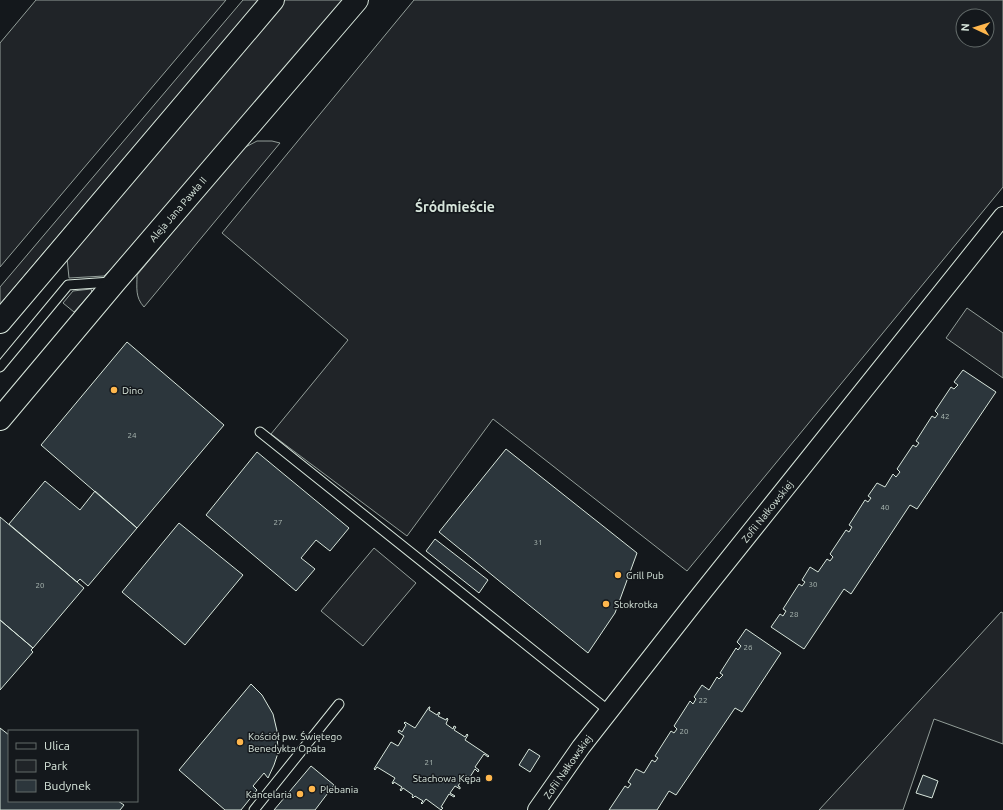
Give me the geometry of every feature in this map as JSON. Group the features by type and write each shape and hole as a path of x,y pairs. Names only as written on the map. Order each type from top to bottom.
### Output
{"street":[{"path":"0,322 273,0"},
{"name":"Aleja Jana Pawła II","path":"0,419 115,282 357,0"},
{"name":"Zofii Nałkowskiej","path":"537,810 581,747 609,711 1003,216"}],"lane":[{"path":"0,367 68,285 115,282"},
{"path":"260,432 609,711"},
{"path":"254,810 339,704"}],"green space":[{"path":"36,0 226,0 0,267 0,43"},
{"path":"243,0 259,0 0,304 0,287"},
{"path":"285,0 343,0 113,267 104,276 69,278 67,258"},
{"path":"414,0 1003,0 1003,187 687,571 493,419 407,536 271,434 348,340 222,233"},
{"path":"257,141 272,141 280,143 144,307 138,296 137,275 242,149"},
{"path":"91,289 92,292 74,312 63,303 73,291"},
{"path":"967,308 1003,333 1003,378 946,338"},
{"path":"374,548 416,583 363,646 321,611"},
{"path":"1001,612 1003,613 1003,744 934,719 903,810 819,810"}],"building":[{"path":"127,342 224,425 137,528 41,445"},
{"path":"963,370 996,392 917,509 910,505 851,594 844,589 804,649 771,627 780,614 783,616 786,611 783,609 799,584 802,586 805,582 802,580 810,567 818,572 827,559 830,561 833,557 830,554 846,530 849,532 852,527 849,525 865,500 868,502 871,498 868,496 877,483 885,487 893,474 896,477 900,472 897,469 913,445 916,447 919,443 916,441 932,416 935,418 938,414 935,411 951,387 954,389 958,385 954,382"},
{"path":"506,449 637,553 615,613 588,653 439,532"},
{"path":"257,452 349,528 330,551 316,540 301,558 315,569 296,591 206,515"},
{"path":"45,481 80,510 95,491 137,528 88,586 80,579 77,582 9,524"},
{"path":"0,517 84,588 33,648 0,620"},
{"path":"179,523 243,575 185,645 122,592"},
{"path":"435,539 488,580 479,593 426,551"},
{"path":"0,620 33,648 31,650 33,652 0,690"},
{"path":"746,629 781,653 742,712 735,708 676,795 669,791 657,810 609,810 625,786 628,788 631,784 628,782 636,769 644,773 652,760 655,762 658,758 655,756 671,731 674,733 677,729 674,726 690,701 693,704 696,699 694,697 702,685 709,690 717,677 719,679 723,675 720,673 736,648 738,650 741,646 737,642"},
{"name":"Kościół pw. Świętego Benedykta Opata","path":"251,684 262,695 273,714 277,731 278,753 268,778 264,773 253,786 257,790 241,810 225,810 179,770"},
{"path":"429,707 429,710 437,715 439,712 440,713 438,716 446,720 447,718 446,724 453,729 454,726 456,727 454,730 465,737 467,734 468,735 465,740 489,756 488,757 484,754 475,767 479,770 478,772 475,769 470,777 474,779 473,781 465,775 458,786 460,789 455,786 450,793 455,796 454,797 449,794 441,807 443,808 441,810 426,799 422,804 421,803 423,801 415,796 413,798 413,795 403,788 401,791 400,790 402,787 394,782 393,784 392,783 395,778 377,767 375,770 374,769 391,742 398,746 404,736 398,732 399,730 402,732 406,725 404,723 405,722 415,728"},
{"path":"0,728 8,734 8,802 120,802 124,805 120,810 0,810"},
{"path":"529,749 540,756 530,772 519,765"},
{"name":"Plebania","path":"311,766 334,785 315,810 274,810"},
{"path":"923,775 938,781 932,798 916,793"}],"place":[{"name":"Dino","path":"114,390"},
{"name":"Grill Pub","path":"618,575"},
{"name":"Stokrotka","path":"606,604"},
{"name":"Kościół pw. Świętego Benedykta Opata","path":"240,742"},
{"name":"Stachowa Kępa","path":"489,778"},
{"name":"Plebania","path":"312,789"},
{"name":"Kancelaria","path":"300,794"}],"district":[{"name":"Śródmieście","path":"455,207"}]}
